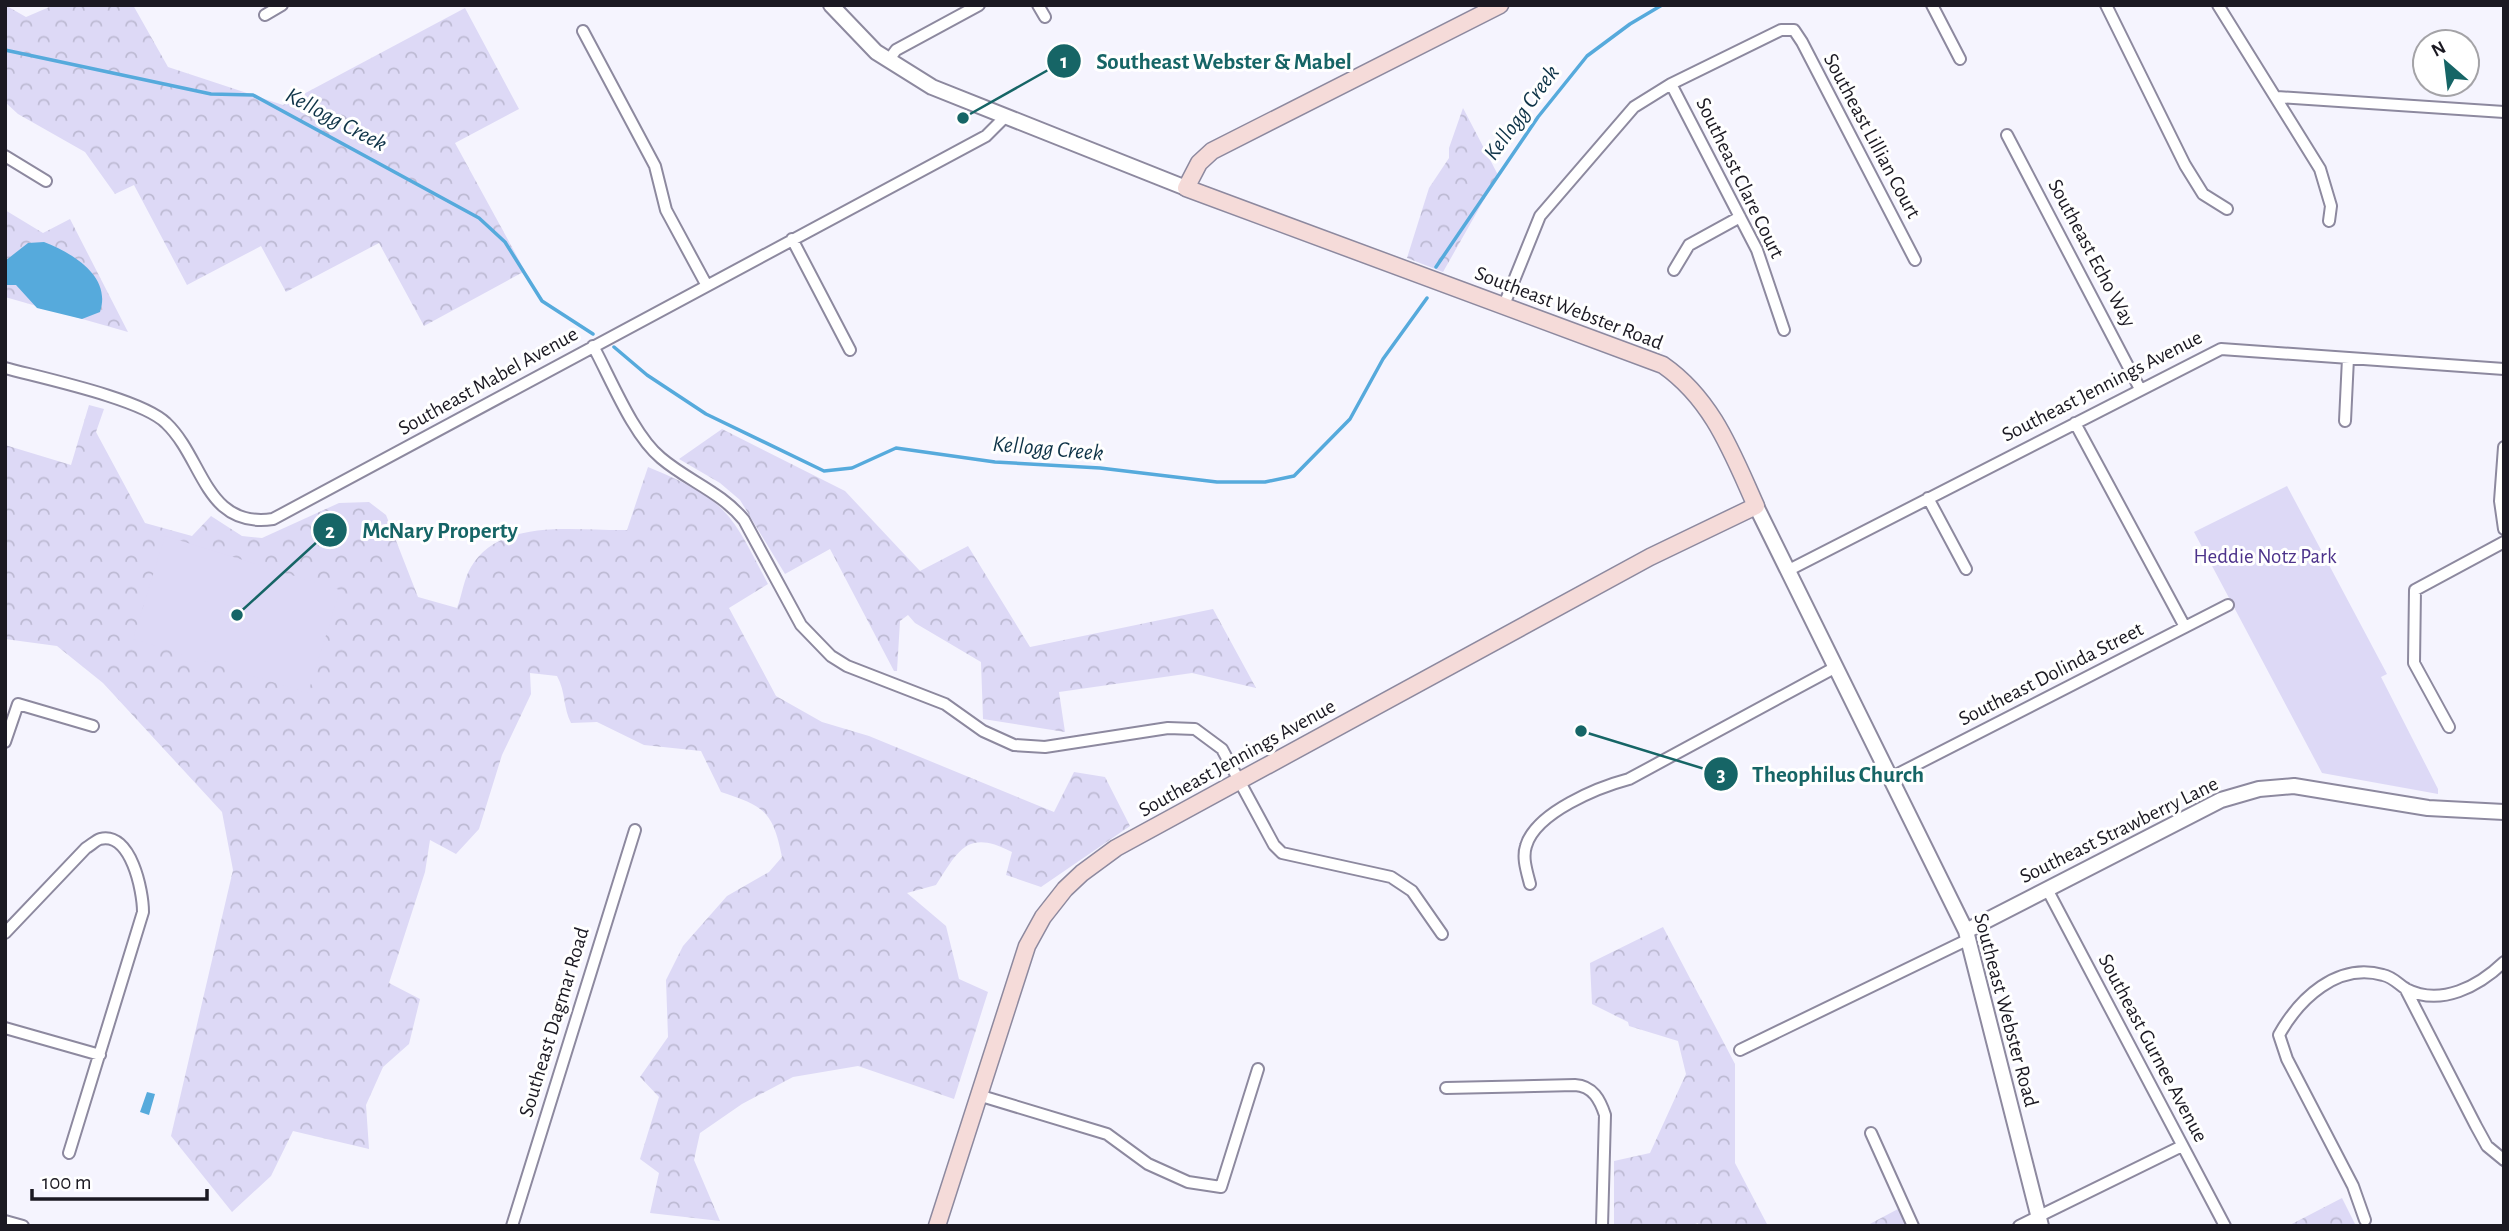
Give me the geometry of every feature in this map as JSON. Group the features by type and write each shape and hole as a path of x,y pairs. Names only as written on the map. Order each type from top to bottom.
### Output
{"main road":[{"path":"1186,188 1199,163 1212,150 1492,7"},
{"name":"Southeast Webster Road","path":"1186,188 1641,355 1678,376 1712,414 1756,506"},
{"name":"Southeast Jennings Avenue","path":"937,1226 1027,946 1043,917 1065,889 1116,848 1650,557 1756,506"}],"street":[{"path":"265,15 282,5"},
{"name":"Southeast Webster Road","path":"831,5 866,43 888,61 932,87 1186,188"},
{"path":"888,61 896,50 979,5"},
{"path":"1038,5 1045,17"},
{"path":"1932,5 1961,59"},
{"path":"2106,5 2185,165 2203,194 2227,209"},
{"path":"2218,5 2320,169 2331,206 2329,221"},
{"name":"Southeast Lillian Court","path":"1671,84 1766,37 1782,30 1794,30 1915,260"},
{"path":"583,31 655,166 666,210 706,284"},
{"path":"1504,305 1541,216 1634,107 1671,84"},
{"name":"Southeast Clare Court","path":"1671,84 1741,217 1761,261 1784,330"},
{"path":"2277,97 2504,112"},
{"name":"Southeast Mabel Avenue","path":"5,368 141,406 164,420 177,435 219,504 238,517 261,520 284,514 706,284 986,136 1005,117"},
{"name":"Southeast Echo Way","path":"2007,135 2057,225 2140,389"},
{"path":"5,156 46,181"},
{"path":"1674,270 1689,245 1741,217"},
{"path":"792,239 850,350"},
{"path":"593,346 650,447 669,465 700,482 735,509 744,520 801,625 831,656 847,666 934,699 983,731 1014,745 1045,747 1168,728 1195,729 1222,749 1274,845 1283,853 1391,877 1412,891 1442,934"},
{"name":"Southeast Jennings Avenue","path":"1787,571 2221,349 2504,369"},
{"path":"2345,421 2348,358"},
{"path":"2075,423 2185,627"},
{"path":"2504,447 2500,502 2504,528"},
{"path":"1928,498 1966,569"},
{"name":"Southeast Webster Road","path":"1756,506 1892,777 1967,935 2040,1222"},
{"path":"2449,727 2414,663 2415,590 2504,542"},
{"name":"Southeast Dolinda Street","path":"1892,777 2228,605"},
{"path":"1530,884 1525,846 1531,835 1549,817 1600,788 1629,779 1836,667"},
{"path":"5,742 18,704 93,726"},
{"name":"Southeast Strawberry Lane","path":"1740,1050 1967,935 2047,889 2221,800 2259,789 2316,787 2437,809 2504,812"},
{"name":"Southeast Dagmar Road","path":"512,1226 635,830"},
{"path":"5,933 86,848 100,839 118,840 124,846 143,893 143,912 69,1153"},
{"name":"Southeast Gurnee Avenue","path":"2047,889 2225,1226"},
{"path":"2365,1220 2353,1186 2287,1059 2279,1035 2291,1013 2312,992 2333,980 2362,973 2382,974 2421,995 2451,994 2485,979 2504,962"},
{"path":"2405,988 2487,1146 2504,1160"},
{"path":"5,1028 100,1055"},
{"path":"978,1095 1108,1134 1147,1164 1188,1182 1220,1187 1258,1069"},
{"path":"1446,1088 1576,1085 1584,1086 1592,1092 1601,1102 1605,1115 1602,1226"},
{"path":"1871,1133 1913,1226"},
{"path":"2019,1226 2040,1222 2182,1146"},
{"path":"5,1220 23,1226"}],"green space":[{"path":"5,5 26,17 54,5 133,5 168,67 283,105 465,8 519,109 455,143 525,271 424,326 379,243 286,292 261,246 187,285 134,185 115,194 85,152 18,114 5,102"},
{"path":"1463,108 1498,175 1443,272 1407,258 1429,188 1449,158 1449,148"},
{"path":"5,210 43,233 70,219 128,332 5,297"},
{"path":"89,405 104,409 96,432 145,523 192,536 211,516 242,536 262,538 339,503 369,502 386,515 418,597 457,608 471,567 484,551 501,540 541,530 627,530 648,467 674,478 710,499 723,510 744,539 768,584 729,608 776,696 822,722 869,736 1054,812 1074,772 1105,777 1130,826 1041,887 1006,875 1012,852 985,842 966,846 951,861 936,885 907,893 946,926 959,979 988,992 954,1099 858,1066 793,1077 742,1104 700,1133 694,1160 720,1221 650,1213 659,1173 640,1159 659,1097 640,1077 668,1037 666,980 683,946 727,896 769,872 782,857 779,842 775,829 764,812 721,792 701,751 644,745 597,722 571,723 557,676 530,673 531,694 502,755 479,829 456,854 430,840 425,872 389,983 420,999 409,1044 383,1067 366,1105 369,1149 293,1131 271,1176 232,1212 171,1136 233,870 222,812 103,683 57,646 5,639 5,445 71,465"},
{"path":"722,429 845,491 920,571 968,546 1030,647 1213,609 1256,688 1192,673 1059,692 1065,732 983,719 981,662 915,623 908,615 900,621 897,671 894,671 830,549 785,574 740,500 720,483 679,459"},
{"name":"Heddie Notz Park","path":"2287,486 2387,674 2381,677 2438,789 2438,794 2322,773 2194,532"},
{"path":"165,536 340,590 308,693 133,639"},
{"path":"1663,927 1735,1064 1735,1163 1768,1226 1699,1226 1698,1223 1689,1226 1614,1226 1614,1161 1650,1153 1686,1074 1678,1041 1629,1026 1628,1022 1592,1004 1590,963"},
{"path":"2342,1198 2356,1226 2288,1226"},
{"path":"1898,1209 1907,1226 1866,1226"}],"water":[{"path":"44,242 77,259 95,277 102,299 100,312 82,319 37,308 16,285 5,285 5,261 28,243"},
{"path":"147,1092 155,1094 149,1115 140,1112"}],"waterway":[{"name":"Kellogg Creek","path":"1436,267 1538,117 1587,56 1630,24 1662,5"},
{"name":"Kellogg Creek","path":"5,50 211,94 253,95 479,218 505,242 542,301 593,334"},
{"name":"Kellogg Creek","path":"614,347 647,375 706,414 824,471 852,468 896,448 995,462 1100,468 1217,482 1265,482 1294,476 1350,419 1383,359 1427,298"}],"place":[{"name":"Southeast Webster & Mabel","path":"963,118"},
{"name":"McNary Property","path":"237,615"},
{"name":"Theophilus Church","path":"1581,731"}]}
